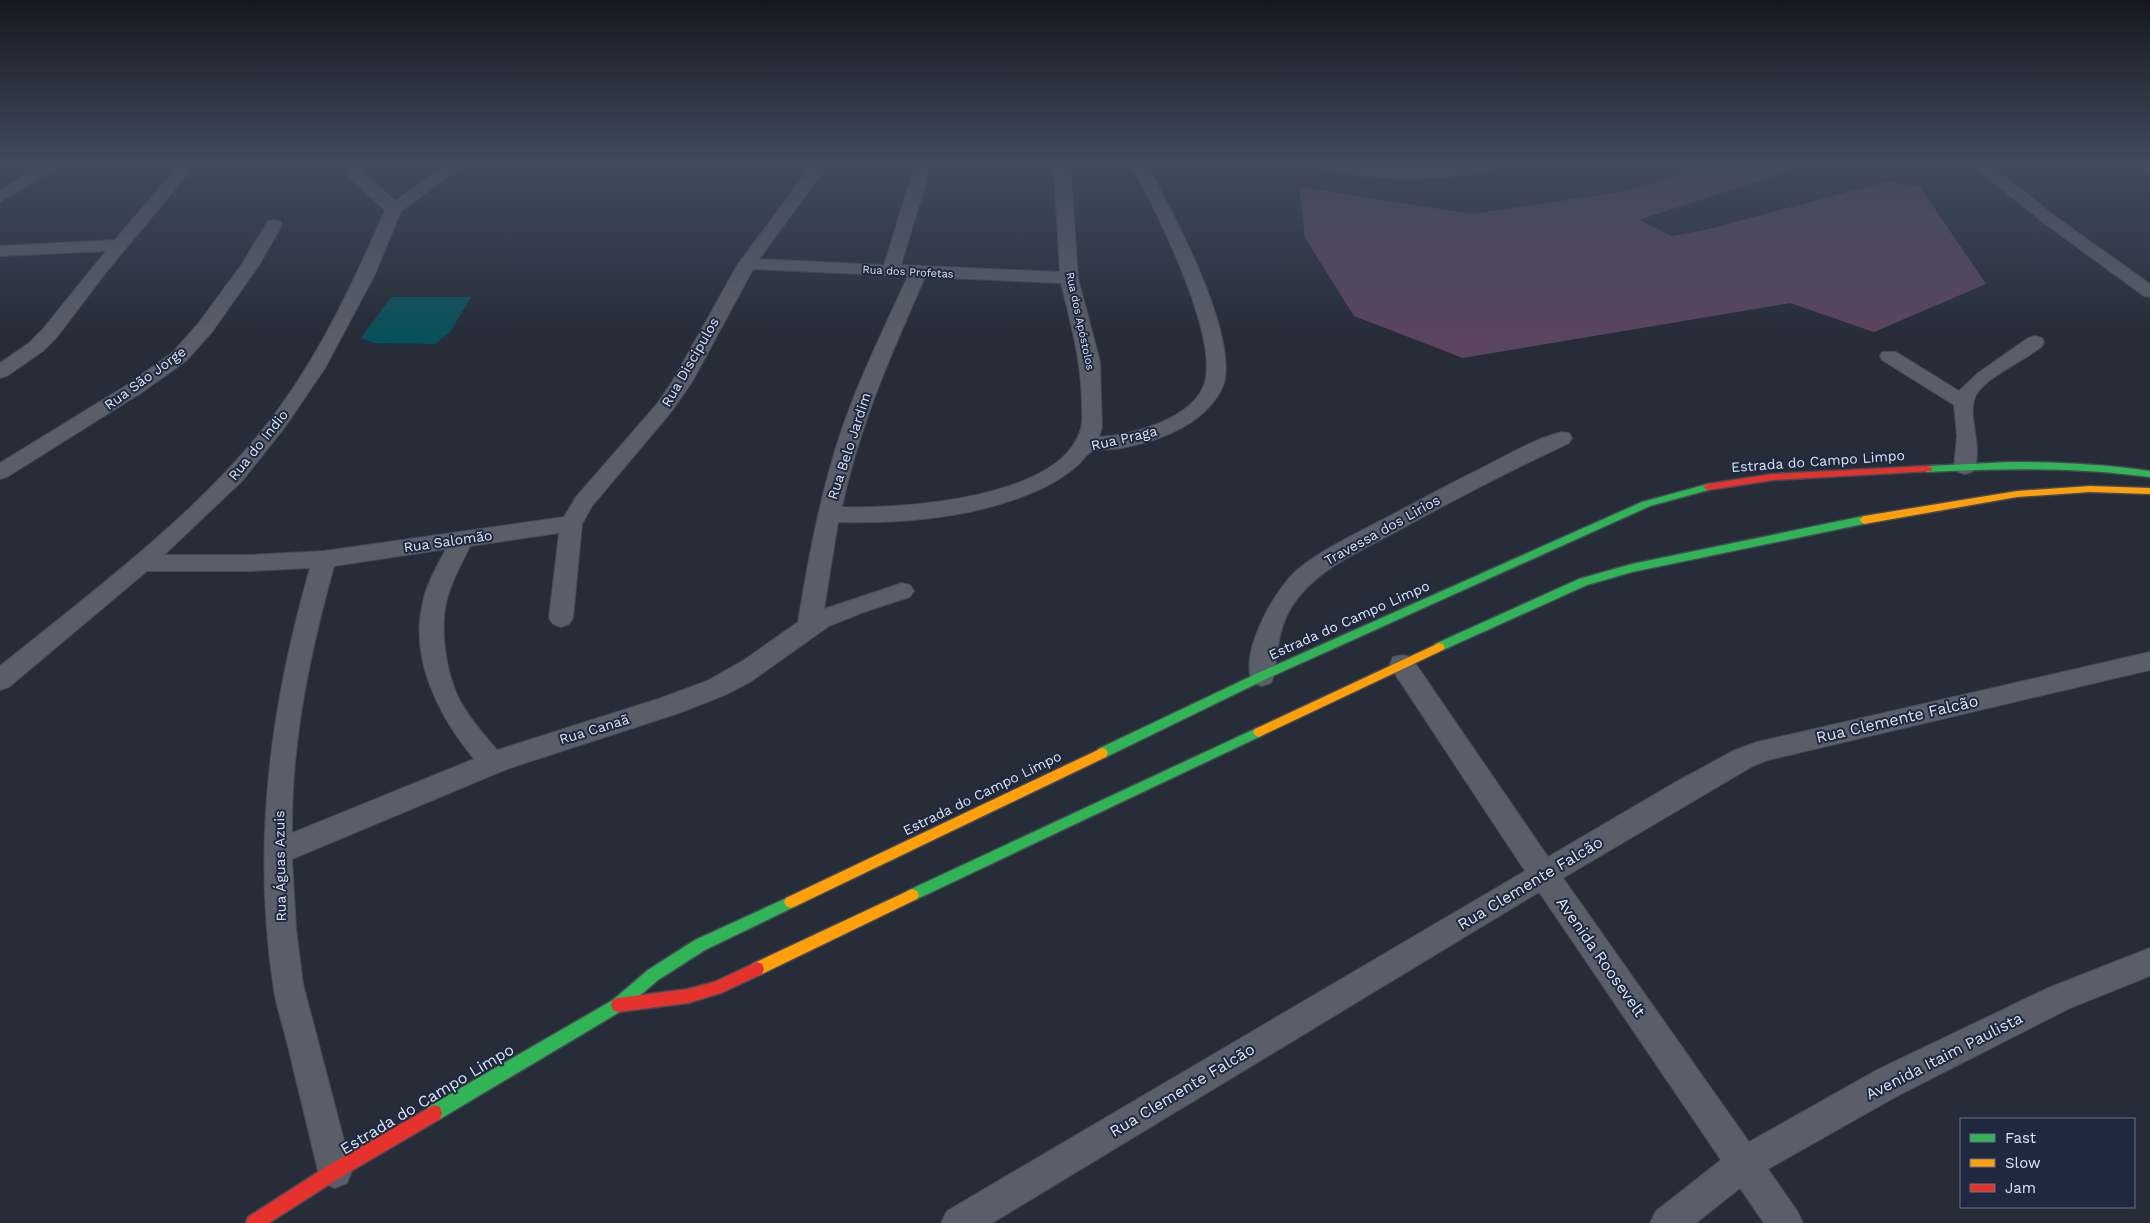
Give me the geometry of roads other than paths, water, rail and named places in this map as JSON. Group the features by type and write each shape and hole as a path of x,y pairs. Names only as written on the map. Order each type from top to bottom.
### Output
{"street":[{"path":"0,372 36,347 50,333 138,222"},
{"name":"Rua do Indio","path":"0,680 142,564 234,476 278,424 315,368 348,309 389,222"},
{"name":"Rua Discipulos","path":"561,618 571,524 584,502 642,435 682,382 747,264 778,222"},
{"path":"891,270 906,222"},
{"name":"Rua dos Apóstolos","path":"1066,222 1069,278 1090,362 1092,383 1092,427 1085,446"},
{"name":"Rua Praga","path":"828,514 908,515 949,510 990,500 1037,482 1067,463 1085,446 1140,437 1165,428 1185,417 1203,400 1215,382 1217,362 1207,320 1168,222"},
{"path":"2053,222 2150,292"},
{"name":"Rua São Jorge","path":"0,472 134,389 179,357 206,328 250,265 274,225"},
{"path":"0,251 119,245"},
{"name":"Rua dos Profetas","path":"747,264 891,270 918,273 1069,278"},
{"name":"Rua Belo Jardim","path":"809,627 828,514 852,427 873,373 918,273"},
{"path":"1965,467 1967,437 1964,403 1968,393 1978,382 2028,350 2035,342"},
{"path":"1889,356 1964,403"},
{"name":"Travessa dos Lirios","path":"1262,676 1267,635 1274,619 1284,599 1309,572 1438,499 1562,438"},
{"path":"2076,466 2090,488"},
{"name":"Estrada do Campo Limpo","path":"254,1223 335,1172 618,1005 653,975 700,945 1262,676 1611,519 1680,492 1723,482 1775,476 1965,467 2076,466 2146,484"},
{"name":"Estrada do Campo Limpo","path":"618,1005 688,996 716,988 1402,664 1556,592 1584,582 1632,568 1911,511 2017,494 2146,484"},
{"name":"Rua Salomão","path":"142,564 251,563 324,559 571,524"},
{"path":"463,538 444,576 433,609 433,642 447,700 466,731 492,763"},
{"name":"Rua Águas Azuis","path":"324,559 307,615 294,676 279,787 277,852 280,914 289,986 335,1172"},
{"name":"Rua Canaã","path":"277,852 492,763 554,741 688,699 718,687 744,674 809,627 832,614 902,591"},
{"name":"Rua Clemente Falcão","path":"959,1223 1716,772 1758,752 1819,736 2150,661"},
{"name":"Avenida Roosevelt","path":"1402,664 1544,875 1785,1223"},
{"name":"Avenida Itaim Paulista","path":"1668,1223 1745,1163 1904,1075 2060,998 2150,962"}],"water":[{"path":"391,297 471,297 450,332 435,344 374,343 361,338"}]}
